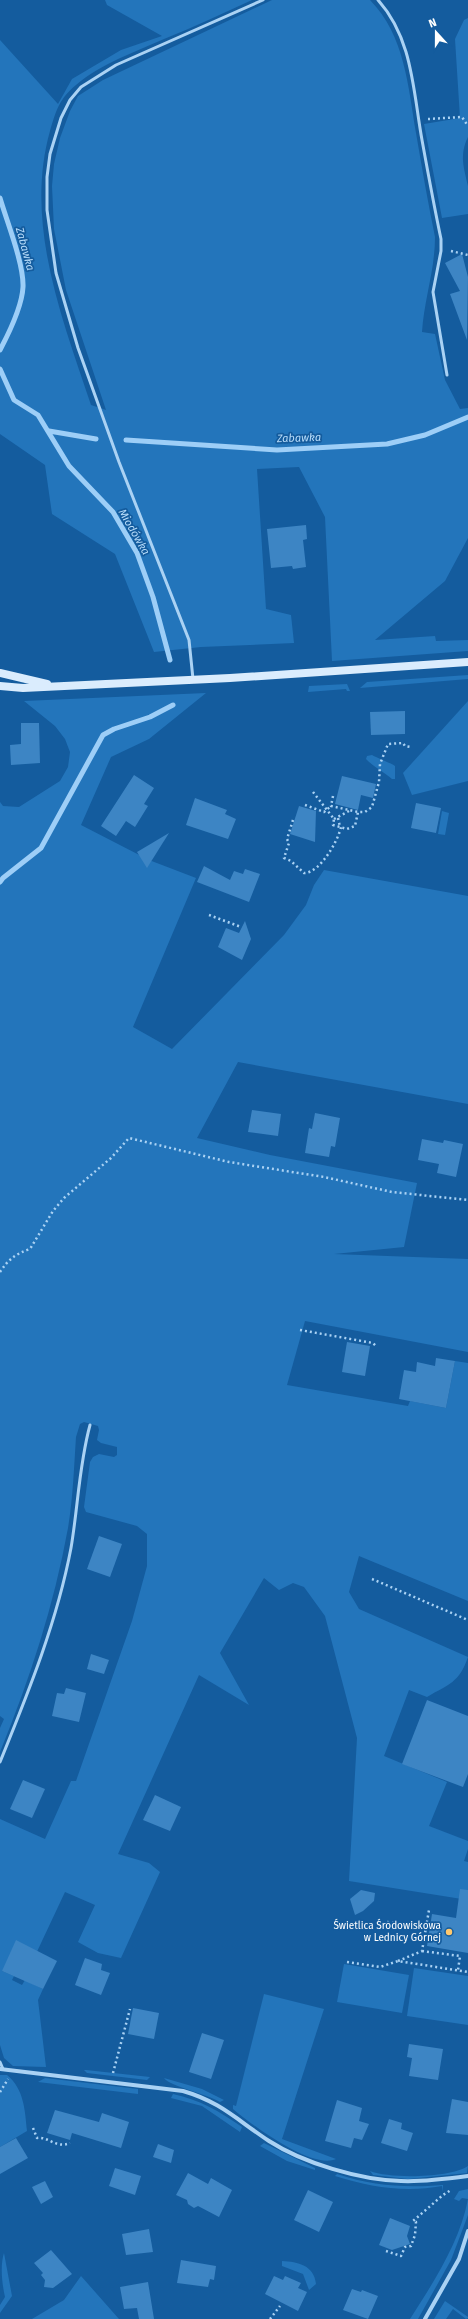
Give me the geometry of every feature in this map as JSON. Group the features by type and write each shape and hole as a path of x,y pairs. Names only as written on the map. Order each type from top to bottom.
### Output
{"main road":[{"path":"0,686 23,688 194,681 468,662"},
{"path":"0,673 58,686"}],"street":[{"path":"1,2069 183,2091 202,2096 226,2109 286,2151 304,2159 362,2175 401,2181 468,2176"},
{"path":"425,2319 458,2259 468,2231"}],"lane":[{"path":"194,681 189,640 119,462 78,348 58,280 48,218 47,178 50,154 61,118 70,100 81,86 116,65 263,0"},
{"path":"378,0 404,40 408,58 441,239 441,251 433,292 447,375"},
{"path":"0,1762 39,1663 58,1595 70,1549 90,1425"},
{"path":"0,2062 1,2069"}],"path":[{"path":"436,119 462,117 468,126"},
{"path":"441,251 468,255"},
{"path":"331,806 358,812 368,811 372,807 379,782 380,764 388,744 403,743 405,746 411,747"},
{"path":"293,820 287,839 289,843 284,858 291,861 304,873 313,870 335,845 340,827 336,819 313,792"},
{"path":"305,805 324,812 331,806 333,796"},
{"path":"350,810 336,819 333,825 347,829 355,826 358,812"},
{"path":"209,915 241,927"},
{"path":"0,1272 7,1262 17,1254 30,1249 53,1211 64,1198 111,1158 129,1138 229,1162 331,1178 392,1192 468,1200"},
{"path":"300,1330 373,1343 376,1346"},
{"path":"372,1579 468,1620"},
{"path":"422,1951 429,1910"},
{"path":"387,1922 426,1928"},
{"path":"347,1962 380,1967 422,1951 460,1956 458,1970"},
{"path":"398,1961 468,1972"},
{"path":"111,2082 130,2009"},
{"path":"33,2128 37,2138 42,2137 59,2145 70,2143"},
{"path":"386,2251 401,2256 405,2247 411,2246 415,2235 416,2222 413,2221 451,2190"},
{"path":"270,2319 280,2306"}],"shaded area":[{"path":"105,0 252,0 96,70 70,90 62,100 54,117 43,166 41,200 44,235 50,270 58,304 91,405 106,410 66,290 54,229 52,186 54,164 60,138 70,111 78,96 103,80 272,0 370,0 382,14 391,29 398,46 407,80 435,237 435,249 422,332 435,334 445,380 460,409 468,408 468,538 445,581 375,640 435,636 436,641 468,640 468,651 332,661 325,517 299,467 257,469 266,609 291,615 294,643 201,647 154,652 115,554 52,514 45,465 0,434 0,40 58,104 72,79 121,50 162,36 107,5"},
{"path":"468,18 468,137 465,144 463,162 468,186 468,214 442,218 424,124 460,118 455,39 464,20"},
{"path":"468,675 468,679 360,688 367,682"},
{"path":"347,684 350,691 347,691 346,689 308,692 309,686"},
{"path":"206,693 149,739 111,757 81,825 149,860 196,878 133,1027 172,1049 284,935 306,905 314,885 324,870 468,896 468,1104 238,1062 197,1138 270,1155 417,1183 404,1247 334,1254 468,1259 468,1352 305,1321 287,1385 408,1406 410,1401 446,1408 455,1361 468,1363 468,1601 359,1556 349,1592 359,1609 468,1657 465,1666 457,1678 427,1697 409,1690 384,1756 447,1782 429,1826 468,1841 468,1849 464,1861 468,1862 468,1900 349,1881 357,1738 325,1616 304,1587 293,1583 279,1590 264,1578 220,1653 249,1705 199,1675 118,1854 149,1863 160,1872 121,1958 98,1953 78,1942 95,1905 65,1892 34,1958 2,1971 14,1976 12,1980 22,1985 25,1980 43,1989 38,2000 46,2067 13,2066 4,2058 0,2045 0,1819 45,1839 71,1781 76,1781 132,1621 147,1566 147,1534 137,1526 86,1512 84,1507 90,1462 93,1457 99,1454 114,1457 117,1455 117,1447 101,1443 97,1440 99,1430 98,1426 84,1422 80,1424 76,1437 70,1517 56,1585 31,1669 0,1752 0,1728 4,1719 0,1716 0,802 3,806 19,807 60,781 68,767 70,752 65,739 55,726 24,701"},
{"path":"468,701 468,781 412,795 403,773"},
{"path":"372,755 395,766 395,779 392,779 366,759 367,756"},
{"path":"442,811 449,813 445,835 438,834"},
{"path":"344,1964 409,1975 402,2013 337,2002"},
{"path":"414,1968 468,1976 468,2025 407,2016"},
{"path":"264,1994 324,2009 282,2139 336,2159 325,2161 312,2158 298,2152 268,2135 233,2109 233,2105 236,2106"},
{"path":"84,2070 150,2077 147,2080 87,2073"},
{"path":"0,2075 7,2075 13,2081 20,2093 23,2100 27,2131 0,2147"},
{"path":"45,2078 138,2089 138,2094 38,2082"},
{"path":"164,2078 202,2089 224,2100 220,2102 173,2084"},
{"path":"173,2094 192,2099 217,2111 242,2127 240,2132 202,2106 171,2098"},
{"path":"264,2143 315,2168 315,2170 287,2161 260,2146"},
{"path":"468,2166 467,2173 408,2179 373,2175 370,2171 379,2174 420,2176 448,2173"},
{"path":"337,2174 376,2184 402,2186 443,2185 443,2192 442,2186 415,2189 388,2188 335,2176"},
{"path":"468,2189 468,2199 462,2198 459,2201 454,2199 459,2191"},
{"path":"468,2199 468,2215 451,2260 418,2319 410,2319 445,2262 459,2231"},
{"path":"4,2253 12,2296 0,2313 0,2305 5,2297 2,2275"},
{"path":"282,2261 294,2262 309,2269 315,2278 316,2284 309,2290 303,2274 282,2266"},
{"path":"81,2276 119,2319 32,2319 64,2300"},
{"path":"445,2301 468,2318 466,2319 453,2309 446,2319 434,2319"}],"building":[{"path":"462,254 468,277 467,340 450,294 460,291 445,263"},
{"path":"306,525 307,539 303,540 306,567 293,569 292,566 271,568 267,529"},
{"path":"405,711 405,734 371,735 370,712"},
{"path":"21,723 39,723 40,763 11,765 10,745 21,744"},
{"path":"134,775 154,788 144,804 148,806 135,827 126,821 116,836 101,826"},
{"path":"342,776 376,784 373,798 361,795 358,810 335,804"},
{"path":"195,798 227,810 225,814 236,819 228,839 186,825"},
{"path":"416,803 441,808 436,833 411,828"},
{"path":"299,806 316,811 315,842 290,834"},
{"path":"169,833 147,868 137,852"},
{"path":"204,866 230,880 234,871 243,874 245,869 260,874 249,902 197,882"},
{"path":"245,921 251,939 242,960 218,947 226,928 239,933"},
{"path":"252,1110 281,1114 278,1136 248,1132"},
{"path":"315,1113 340,1118 335,1147 331,1146 329,1157 305,1153 309,1128 312,1129"},
{"path":"422,1139 443,1143 444,1140 463,1144 456,1177 437,1173 439,1164 418,1160"},
{"path":"347,1342 370,1346 365,1376 342,1372"},
{"path":"436,1358 455,1361 446,1408 399,1399 404,1370 416,1372 417,1362 435,1366"},
{"path":"99,1536 122,1544 110,1577 87,1569"},
{"path":"91,1654 109,1660 104,1674 87,1669"},
{"path":"66,1688 86,1693 79,1722 52,1716 57,1693 64,1694"},
{"path":"427,1700 468,1716 468,1774 463,1787 402,1764"},
{"path":"23,1780 45,1789 32,1818 10,1809"},
{"path":"155,1795 181,1807 170,1831 143,1820"},
{"name":"Świetlica Środowiskowa w Lednicy Górnej","path":"460,1889 468,1890 468,1953 427,1946 432,1914 456,1918"},
{"path":"361,1890 375,1893 374,1901 363,1911 355,1915 350,1899"},
{"path":"16,1940 57,1961 43,1989 2,1971"},
{"path":"85,1958 102,1964 101,1970 110,1973 101,1995 75,1985"},
{"path":"133,2008 159,2013 154,2039 128,2034"},
{"path":"202,2033 224,2040 211,2079 189,2072"},
{"path":"409,2044 443,2049 438,2080 409,2076 412,2058 407,2057"},
{"path":"452,2099 468,2102 468,2135 446,2133"},
{"path":"337,2100 362,2108 359,2121 369,2124 362,2140 354,2138 351,2148 325,2141"},
{"path":"55,2110 99,2122 102,2113 129,2122 121,2148 72,2133 70,2140 47,2133"},
{"path":"389,2119 402,2123 401,2129 413,2133 407,2151 381,2143"},
{"path":"16,2138 28,2158 0,2174 0,2147"},
{"path":"158,2144 174,2150 171,2163 153,2157"},
{"path":"115,2168 141,2176 135,2195 109,2186"},
{"path":"188,2173 208,2184 211,2178 232,2190 219,2217 198,2206 194,2208 188,2204 187,2200 176,2195"},
{"path":"45,2181 53,2197 41,2204 32,2187"},
{"path":"308,2190 333,2202 319,2232 294,2220"},
{"path":"390,2218 410,2226 407,2236 410,2244 392,2250 379,2245"},
{"path":"149,2229 153,2252 126,2255 122,2234"},
{"path":"51,2250 72,2274 53,2288 44,2287 45,2280 41,2275 43,2273 34,2263"},
{"path":"181,2260 216,2266 214,2280 210,2279 208,2287 177,2283"},
{"path":"274,2276 283,2280 285,2276 301,2283 298,2288 307,2292 298,2311 265,2294"},
{"path":"148,2282 154,2319 139,2319 137,2308 124,2309 120,2287"},
{"path":"352,2289 361,2292 362,2290 378,2296 368,2319 343,2310"}],"waterway":[{"name":"Zabawka","path":"0,198 18,255 23,278 22,295 18,311 0,350"},
{"name":"Miodówka","path":"0,369 14,400 38,415 69,466 113,512 137,553 153,597 170,660"},
{"name":"Zabawka","path":"126,440 277,450 387,444 425,435 468,417"},
{"name":"Zabawka","path":"49,431 96,439"},
{"name":"Miodówka","path":"0,882 41,848 103,735 114,729 150,717 173,705"}],"place":[{"name":"Świetlica Środowiskowa w Lednicy Górnej","path":"449,1932"}]}
